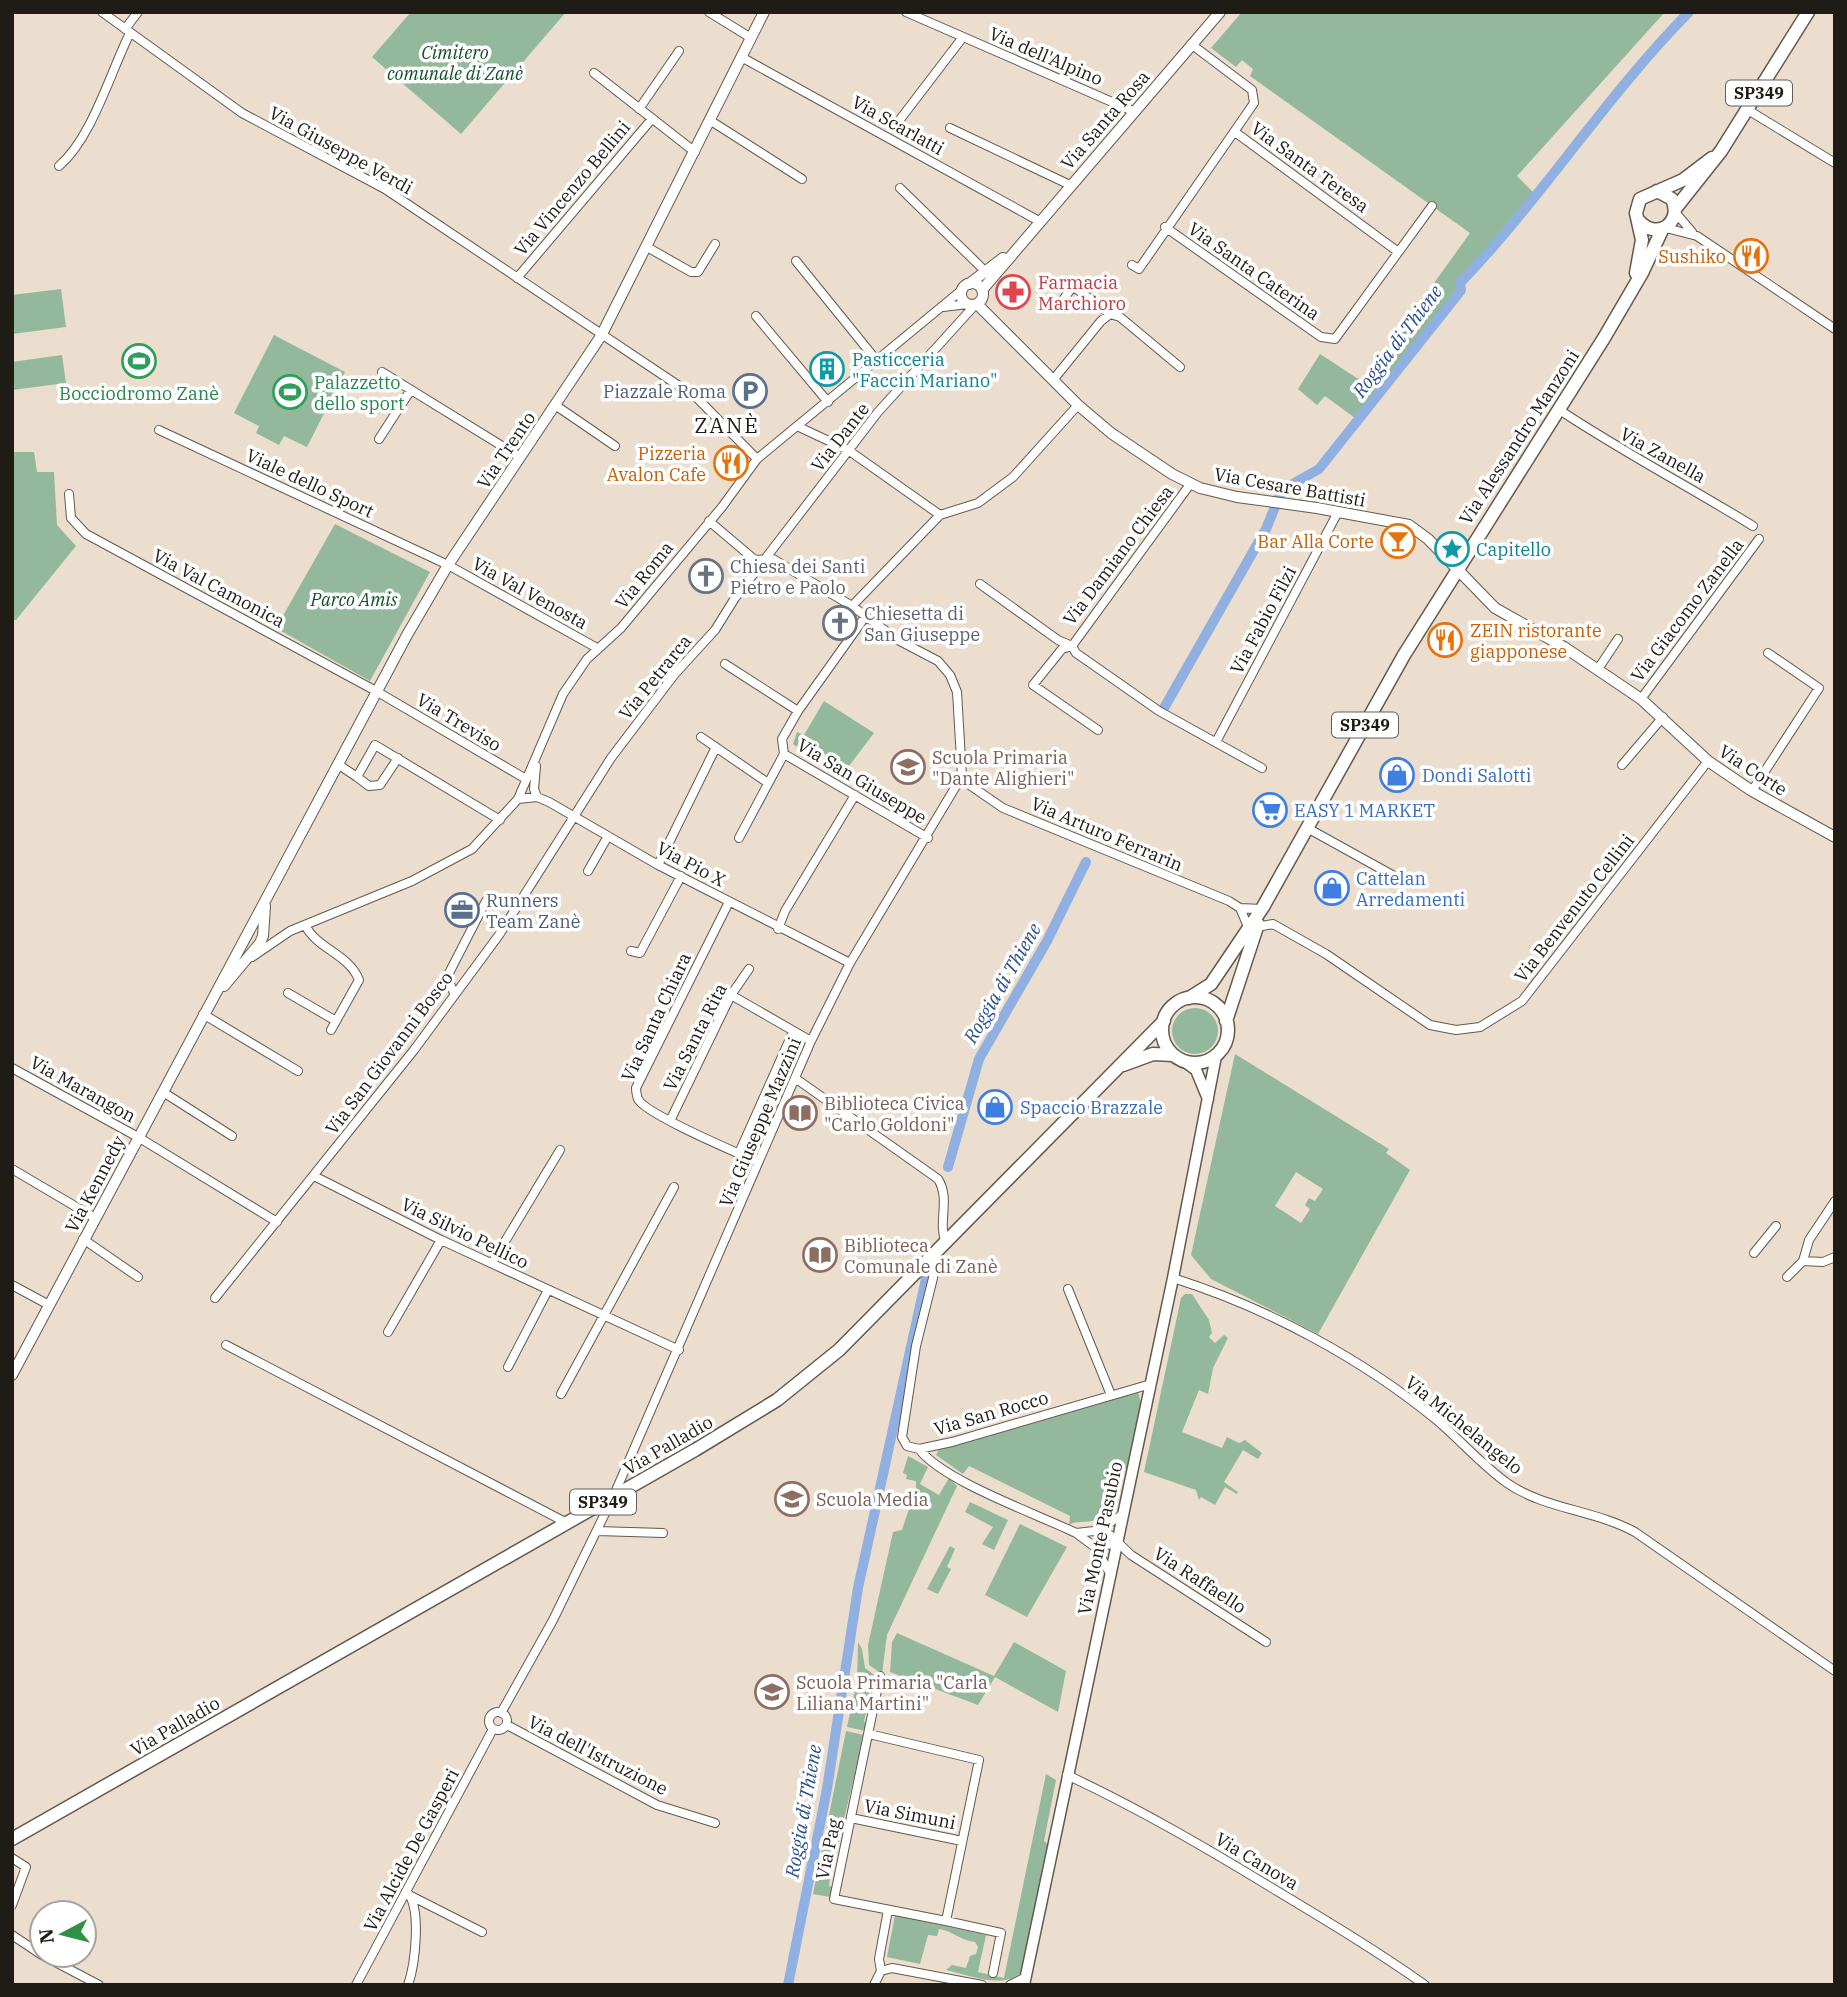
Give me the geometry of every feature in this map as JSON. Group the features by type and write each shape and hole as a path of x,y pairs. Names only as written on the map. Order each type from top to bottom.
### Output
{"main road":[{"name":"Via Alessandro Manzoni","path":"1189,998 1211,984 1253,928 1345,759 1456,568 1635,284 1675,211 1721,151 1808,12"},
{"name":"Via Alessandro Manzoni","path":"1635,284 1641,247 1638,202 1646,194 1683,180 1721,151"},
{"path":"1657,191 1669,196 1675,211"},
{"path":"1639,221 1647,229 1664,229"},
{"path":"1185,1062 1196,1063 1216,1056 1226,1040 1226,1021 1251,944 1253,928"},
{"path":"1221,970 1233,977 1237,986"},
{"path":"1189,998 1198,998 1216,1005 1226,1021"},
{"name":"SP349","path":"1119,1066 1164,1021 1173,1006 1189,998"},
{"path":"1164,1021 1164,1039 1173,1055 1196,1070 1208,1099"},
{"name":"SP349","path":"1119,1066 1153,1054 1173,1055"},
{"name":"Via Monte Pasubio","path":"1025,1981 1173,1278 1216,1056"},
{"name":"Via Palladio","path":"12,1839 567,1523 777,1400 839,1350 936,1255 1119,1066"}],"street":[{"name":"Via Giuseppe Verdi","path":"102,12 242,113 385,189 697,398 757,459"},
{"path":"59,166 71,156 88,126 138,12"},
{"path":"709,12 751,38"},
{"name":"Via Trento","path":"239,948 266,902 376,691 448,565 601,336 764,12"},
{"name":"Via dell'Alpino","path":"906,12 1135,112"},
{"name":"Via Santa Rosa","path":"977,301 1014,250 1220,12"},
{"path":"895,126 963,37"},
{"name":"Via Santa Teresa","path":"1191,44 1252,90 1254,103 1236,132 1397,251"},
{"name":"Via Vincenzo Bellini","path":"639,109 679,51"},
{"name":"Via Scarlatti","path":"743,58 1039,221"},
{"name":"Via Vincenzo Bellini","path":"594,73 695,152"},
{"path":"1748,110 1835,163"},
{"name":"Via Vincenzo Bellini","path":"517,278 651,120"},
{"path":"711,121 802,179"},
{"path":"950,128 1070,185"},
{"path":"1132,265 1139,269 1166,227 1236,132"},
{"path":"900,188 985,271"},
{"path":"1397,251 1432,206"},
{"path":"1675,211 1697,236 1835,329"},
{"name":"Via Santa Caterina","path":"1166,227 1325,339 1335,339 1397,251"},
{"path":"1664,229 1697,236"},
{"path":"647,247 691,272 698,272 716,244"},
{"name":"Via Santa Rosa","path":"799,427 966,286 1014,250"},
{"path":"796,261 877,361"},
{"path":"978,285 977,301 961,296 966,286 978,285"},
{"path":"1063,300 1073,286 1110,314 1121,317 1180,367"},
{"path":"943,307 977,301"},
{"name":"Via Cesare Battisti","path":"977,301 1078,405 1111,433 1172,474 1224,495 1409,525 1428,539 1456,568"},
{"name":"Via Dante","path":"763,560 804,512 848,450 977,301"},
{"path":"1053,380 1101,321 1110,314"},
{"path":"756,316 828,402"},
{"path":"382,372 520,457"},
{"path":"379,439 410,391"},
{"path":"555,405 615,446"},
{"path":"852,606 940,515 993,495 1013,477 1078,405"},
{"name":"Via Zanella","path":"1558,409 1617,448 1682,482 1753,526"},
{"path":"799,427 848,450 940,515"},
{"name":"Via Roma","path":"247,959 290,931 448,863 472,849 518,799 563,694 597,648 621,628 709,522 757,459 799,427"},
{"name":"Viale dello Sport","path":"159,430 448,565"},
{"name":"Via Damiano Chiesa","path":"1098,730 1033,685 1062,649 1072,646 1191,483"},
{"name":"Via Val Camonica","path":"69,494 71,518 86,534 376,691"},
{"name":"Via Fabio Filzi","path":"1216,742 1338,512"},
{"path":"709,522 755,560 773,559 852,606 898,640 938,661 950,675 960,707 959,762 962,776"},
{"name":"Via Giacomo Zanella","path":"1641,699 1759,540"},
{"name":"Via Petrarca","path":"572,815 674,675 715,630 763,560"},
{"name":"Via Val Venosta","path":"448,565 597,648"},
{"name":"Via Corte","path":"1456,568 1495,608 1598,668 1641,699 1708,761 1752,790 1835,837"},
{"path":"981,584 1058,640 1072,646 1076,653 1159,711 1262,768"},
{"name":"Via San Giuseppe","path":"865,617 798,711 782,739 784,754 928,838"},
{"path":"1598,668 1618,639"},
{"path":"1752,790 1819,688 1768,653"},
{"name":"Via San Giuseppe","path":"725,664 798,711"},
{"name":"Via Treviso","path":"376,691 526,779"},
{"path":"1622,765 1663,717"},
{"path":"701,737 768,783"},
{"path":"357,777 375,745 500,820"},
{"path":"658,865 716,747"},
{"path":"739,838 784,754"},
{"path":"339,765 369,786 380,785 398,758"},
{"name":"Via Roma","path":"536,761 534,789 537,797"},
{"name":"Via Benvenuto Cellini","path":"1253,928 1273,924 1326,954 1430,1025 1456,1030 1480,1027 1521,1001 1708,761"},
{"name":"Via Giuseppe Mazzini","path":"614,1495 811,1041 850,962 928,838 962,776"},
{"name":"Via Arturo Ferrarin","path":"962,776 971,786 1003,808 1229,901 1240,908"},
{"path":"778,929 785,911 855,795"},
{"path":"518,799 537,797"},
{"name":"Via Pio X","path":"537,797 778,929 850,962"},
{"name":"Via San Giovanni Bosco","path":"215,1298 314,1175 499,935 572,815"},
{"path":"1309,829 1403,881"},
{"path":"588,871 608,836"},
{"path":"631,951 640,953 681,876"},
{"path":"454,993 447,977 486,901"},
{"name":"Via Trento","path":"247,959 260,943 264,931 266,902"},
{"name":"Via Santa Chiara","path":"729,902 636,1088 637,1098 644,1106 670,1121 758,1162"},
{"path":"1240,908 1253,928"},
{"path":"1240,908 1262,908"},
{"path":"305,925 316,940 345,960 359,980 331,1030"},
{"path":"251,928 264,931"},
{"name":"Via Roma","path":"264,931 271,934 290,931"},
{"path":"239,948 240,955 247,959"},
{"name":"Via Kennedy","path":"12,1375 239,948"},
{"name":"Via Kennedy","path":"205,1011 247,959"},
{"name":"Via Santa Rita","path":"670,1121 732,995 750,969"},
{"path":"288,993 336,1021"},
{"path":"732,995 811,1041"},
{"path":"205,1011 298,1071"},
{"path":"738,1153 793,1032"},
{"name":"Via Marangon","path":"13,1069 138,1137 277,1222"},
{"path":"795,1078 930,1173 942,1185 945,1195 942,1230 946,1243"},
{"path":"163,1091 232,1136"},
{"path":"492,1263 560,1150"},
{"path":"12,1169 95,1218"},
{"name":"Via Silvio Pellico","path":"314,1175 441,1240 679,1350"},
{"path":"561,1394 674,1187"},
{"path":"1787,1277 1791,1270 1803,1261 1814,1231 1835,1201"},
{"path":"1754,1253 1776,1226"},
{"path":"83,1239 138,1277"},
{"path":"388,1332 441,1240"},
{"name":"Via San Rocco","path":"936,1255 916,1346 902,1437 907,1446 919,1449 1151,1384"},
{"path":"1803,1261 1824,1262 1835,1256"},
{"name":"Via Michelangelo","path":"1173,1278 1231,1300 1336,1352 1386,1382 1439,1422 1507,1483 1528,1496 1602,1516 1635,1532 1835,1671"},
{"path":"12,1285 49,1306"},
{"path":"508,1367 548,1290"},
{"path":"1068,1290 1111,1395"},
{"path":"226,1345 567,1523"},
{"path":"919,1449 929,1459 966,1482 1076,1533 1096,1547 1111,1575"},
{"name":"Via Alcide De Gasperi","path":"356,1985 409,1894 493,1729 490,1717 501,1713 614,1495"},
{"path":"1076,1533 1095,1531 1115,1522 1124,1513"},
{"path":"597,1531 663,1533"},
{"name":"Via Raffaello","path":"1095,1531 1110,1535 1132,1555 1266,1642"},
{"path":"1096,1547 1118,1543"},
{"name":"Via Pag","path":"880,1676 834,1899 1001,1933 993,1973"},
{"path":"493,1729 501,1730 507,1725 507,1718 501,1713"},
{"name":"Via dell'Istruzione","path":"507,1725 673,1811 715,1823"},
{"path":"869,1734 979,1760 946,1921"},
{"name":"Via Canova","path":"1067,1775 1128,1804 1213,1853 1377,1952 1425,1985"},
{"name":"Via Simuni","path":"851,1818 962,1841"},
{"path":"12,1858 26,1867 12,1905"},
{"path":"409,1894 482,1932"},
{"path":"408,1985 413,1966 415,1937 409,1894"},
{"path":"874,1985 881,1971 878,1959 888,1910"},
{"path":"12,1936 28,1946"},
{"path":"881,1971 892,1968 982,1985"},
{"path":"69,1969 99,1985"},
{"path":"1010,1985 1025,1981"}],"green space":[{"name":"Cimitero comunale di Zanè","path":"411,12 566,12 461,134 372,57"},
{"path":"1242,12 1664,13 1517,176 1534,193 1355,418 1325,396 1317,405 1298,389 1320,354 1363,382 1470,233 1250,76 1253,69 1242,60 1236,67 1211,48"},
{"path":"61,289 66,327 12,334 12,295"},
{"name":"Palazzetto dello sport","path":"274,335 345,372 307,447 284,436 279,445 256,433 259,426 234,413"},
{"path":"62,355 66,383 12,390 12,362"},
{"path":"12,452 34,452 37,472 54,472 57,525 76,546 16,620 12,620"},
{"name":"Parco Amis","path":"335,524 430,572 370,681 276,628"},
{"path":"824,701 874,733 849,766 806,745 801,750 793,744 797,732 804,735"},
{"path":"1195,1008 1212,1014 1218,1031 1212,1048 1195,1054 1178,1048 1172,1031 1178,1014"},
{"path":"1235,1054 1389,1149 1386,1153 1410,1170 1318,1334 1211,1279 1191,1255","holes":["1296,1172 1323,1189 1315,1201 1309,1198 1305,1205 1310,1209 1301,1223 1275,1206"]},
{"path":"1185,1294 1192,1294 1209,1320 1212,1333 1209,1337 1215,1343 1224,1335 1228,1338 1213,1368 1208,1394 1199,1390 1182,1432 1222,1448 1227,1437 1239,1443 1245,1440 1262,1453 1258,1459 1243,1450 1224,1482 1238,1492 1237,1494 1225,1487 1215,1505 1201,1497 1199,1500 1196,1490 1144,1472 1181,1298"},
{"path":"1138,1391 1141,1403 1128,1468 1120,1472 1112,1510 1093,1521 1069,1525 1070,1516 969,1466 963,1474 936,1455 939,1449"},
{"path":"908,1456 928,1467 920,1484 939,1495 949,1478 957,1486 887,1635 882,1674 869,1665 868,1645 893,1532 902,1530 916,1488 916,1481 906,1479 907,1475 903,1473"},
{"path":"970,1502 1008,1520 994,1550 982,1544 993,1527 965,1512"},
{"path":"1020,1524 1067,1547 1027,1617 985,1595"},
{"path":"950,1546 955,1549 947,1567 951,1569 938,1594 927,1589"},
{"path":"897,1633 994,1676 1014,1642 1066,1671 1058,1712 995,1677 978,1705 890,1672 892,1642"},
{"path":"858,1642 865,1668 877,1677 875,1686 871,1686 864,1722 867,1723 866,1731 847,1727 857,1681"},
{"path":"846,1731 864,1735 830,1878 829,1886 833,1887 830,1897 813,1894"},
{"path":"1046,1774 1056,1780 1044,1841 1049,1845 1022,1972 1014,1977 996,1981 946,1970 952,1965 966,1968 970,1956 976,1954 978,1947 975,1942 939,1929 937,1936 928,1935 920,1964 887,1957 895,1915 986,1935 978,1972 1004,1978"}],"waterway":[{"name":"Roggia di Thiene","path":"1164,708 1266,529 1282,490 1319,469 1455,298 1461,290 1460,283 1519,217 1630,78 1689,12"},
{"name":"Roggia di Thiene","path":"948,1167 979,1059 1047,941 1086,862"},
{"name":"Roggia di Thiene","path":"788,1985 827,1789 858,1588 927,1274"}],"place":[{"name":"Sushiko","path":"1751,256"},
{"name":"Farmacia Marchioro","path":"1013,292"},
{"name":"Bocciodromo Zanè","path":"139,361"},
{"name":"Pasticceria \"Faccin Mariano\"","path":"827,369"},
{"name":"Piazzale Roma","path":"750,391"},
{"name":"Palazzetto dello sport","path":"290,392"},
{"name":"Pizzeria Avalon Cafe","path":"731,463"},
{"name":"Bar Alla Corte","path":"1398,541"},
{"name":"Capitello","path":"1452,549"},
{"name":"Chiesa dei Santi Pietro e Paolo","path":"706,576"},
{"name":"Chiesetta di San Giuseppe","path":"840,623"},
{"name":"ZEIN ristorante giapponese","path":"1445,640"},
{"name":"Scuola Primaria \"Dante Alighieri\"","path":"908,767"},
{"name":"Dondi Salotti","path":"1397,775"},
{"name":"EASY 1 MARKET","path":"1270,810"},
{"name":"Cattelan Arredamenti","path":"1332,888"},
{"name":"Runners Team Zanè","path":"462,910"},
{"name":"Spaccio Brazzale","path":"995,1107"},
{"name":"Biblioteca Civica \"Carlo Goldoni\"","path":"800,1113"},
{"name":"Biblioteca Comunale di Zanè","path":"820,1255"},
{"name":"Scuola Media","path":"792,1499"},
{"name":"Scuola Primaria \"Carla Liliana Martini\"","path":"772,1692"}],"district":[{"name":"ZANÈ","path":"727,425"}]}
